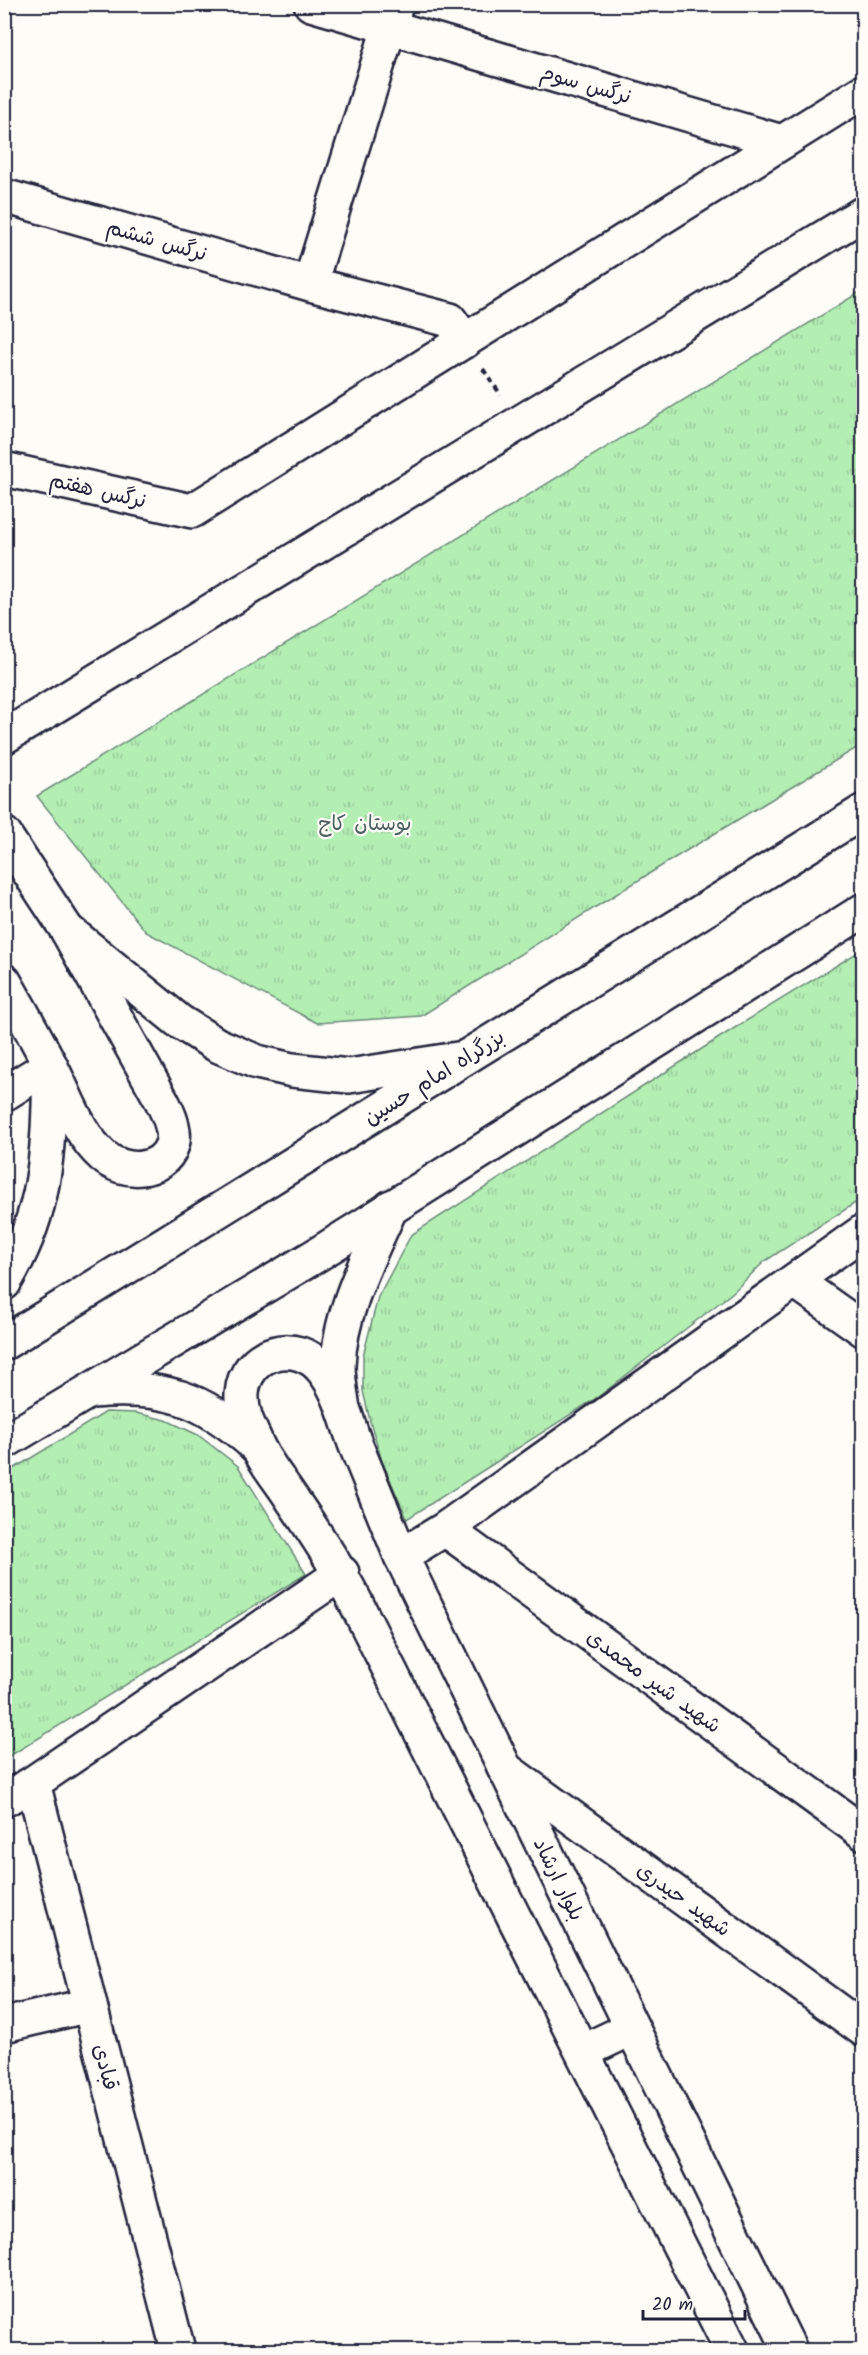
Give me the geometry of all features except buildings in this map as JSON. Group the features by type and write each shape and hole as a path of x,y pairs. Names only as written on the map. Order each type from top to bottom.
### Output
{"main road":[{"name":"نرگس سوم","path":"311,4 392,15 782,142"},
{"path":"310,284 392,15"},
{"path":"465,341 864,91"},
{"name":"نرگس ششم","path":"4,196 310,284 450,320 465,341"},
{"path":"4,738 864,213"},
{"name":"نرگس هفتم","path":"4,470 192,511 465,341"},
{"name":"بزرگراه امام حسین","path":"4,1342 864,811"},
{"path":"4,834 67,930 162,1101 172,1123 172,1144 160,1161 143,1169 121,1167 103,1156 77,1120 4,981"},
{"path":"4,1442 315,1256 864,910"},
{"path":"67,930 180,1022 217,1045 257,1062 292,1070 349,1076 465,1058"},
{"path":"4,1094 50,1065"},
{"path":"4,1282 37,1214 44,1182 49,1126 50,1065"},
{"path":"342,1402 338,1367 346,1318 362,1273 391,1207"},
{"path":"401,1556 445,1529 864,1231"},
{"path":"795,1281 864,1330"},
{"path":"342,1402 330,1378 320,1365 308,1356 294,1351 278,1351 262,1358 245,1376 242,1393 243,1412 257,1447 342,1573 732,2350"},
{"path":"92,1391 125,1388 152,1390 174,1395 205,1407 223,1418 257,1447"},
{"name":"بلوار ارشاد","path":"342,1402 357,1448 401,1556 790,2350"},
{"name":"شهید شیر محمدی","path":"445,1529 864,1833"},
{"path":"4,1800 33,1783 342,1573"},
{"name":"شهید حیدری","path":"504,1768 864,2031"},
{"name":"قبادی","path":"33,1783 178,2350"},
{"path":"4,2025 90,2006"},
{"path":"582,2052 632,2028"}],"path":[{"path":"465,341 519,423"}],"green space":[{"name":"بوستان کاج","path":"863,290 863,744 671,860 421,1016 317,1023 146,932 37,796"},
{"path":"863,949 863,1198 765,1261 732,1293 598,1397 407,1519 382,1461 370,1421 363,1391 363,1356 378,1297 411,1235 733,1029"},
{"path":"106,1412 136,1413 166,1420 198,1435 238,1466 306,1574 5,1759 5,1474"}]}
